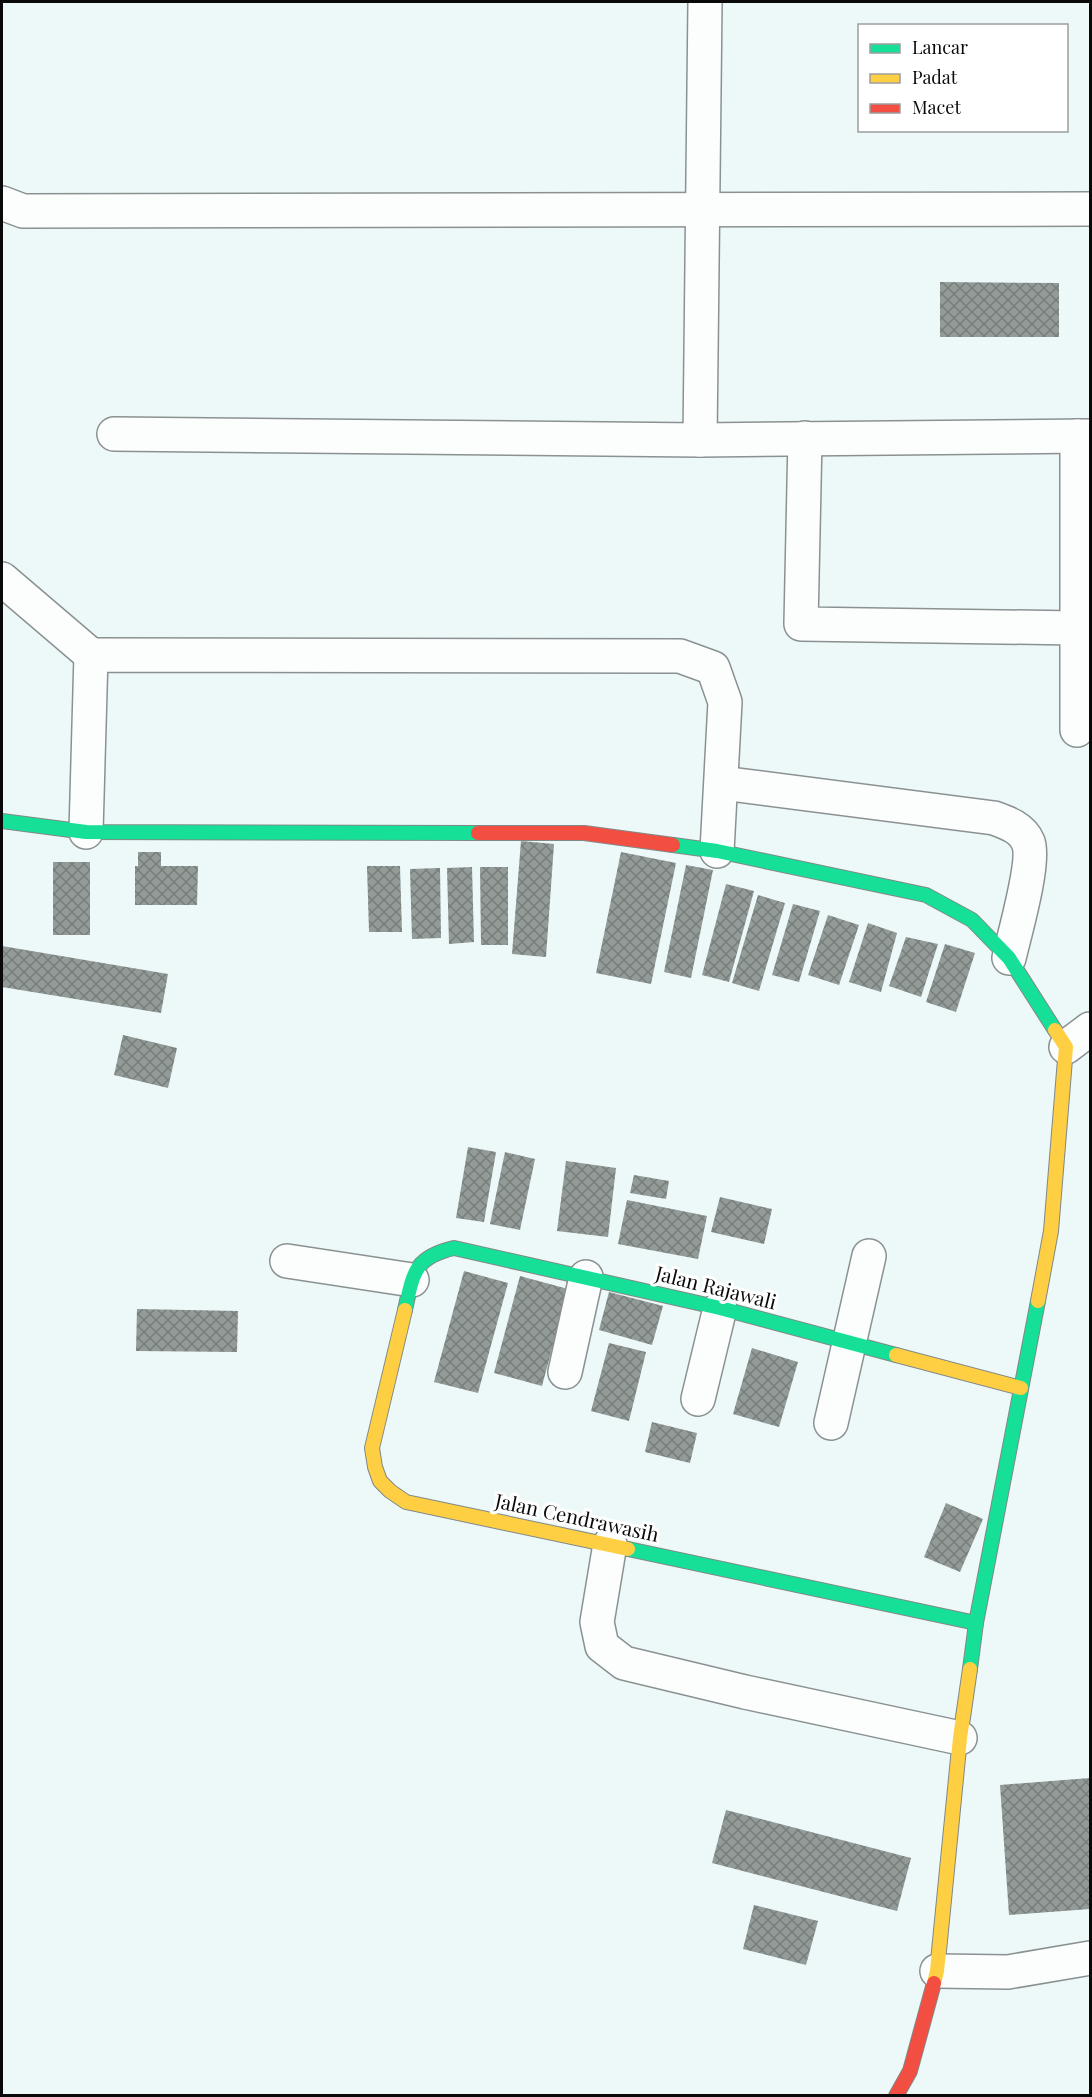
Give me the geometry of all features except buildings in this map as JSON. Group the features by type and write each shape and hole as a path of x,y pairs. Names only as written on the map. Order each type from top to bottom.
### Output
{"street":[{"path":"699,440 705,2"},
{"path":"2,203 23,211 1090,209"},
{"path":"114,434 699,440 1084,436 1077,628 1077,730"},
{"path":"805,438 801,624 1077,628"},
{"path":"2,579 91,655 680,656 713,668 725,702 717,851"},
{"path":"86,832 91,655"},
{"path":"722,783 994,819 1015,826 1028,842 1031,860 1009,958"},
{"path":"2,821 86,832 584,833 717,851 926,895 972,920 1009,958 1078,1038 1050,1231 976,1623 960,1738 937,1971 910,2071 896,2096"},
{"name":"Jalan Rajawali","path":"412,1280 419,1264 434,1252 454,1248 720,1308 1021,1388"},
{"path":"831,1423 869,1256"},
{"path":"286,1261 412,1280"},
{"path":"566,1372 586,1277"},
{"name":"Jalan Cendrawasih","path":"412,1280 372,1448 374,1472 387,1491 406,1502 976,1623"},
{"path":"698,1399 720,1308"},
{"path":"610,1544 597,1622 602,1646 624,1663 745,1692 960,1738"},
{"path":"937,1971 1008,1972 1090,1958"}],"traffic: fast":[{"path":"2,821 86,832 478,833"},
{"path":"673,845 717,851 926,895 972,920 1009,958 1055,1030"},
{"path":"405,1310 413,1277 423,1262 431,1256 454,1248 720,1308 896,1355"},
{"path":"970,1669 976,1623 1038,1301"},
{"path":"628,1549 976,1623"}],"traffic: slow":[{"path":"1038,1301 1051,1231 1066,1047 1055,1030"},
{"path":"405,1310 372,1448 380,1481 406,1502 628,1549"},
{"path":"896,1355 1021,1388"},
{"path":"934,1983 960,1738 970,1669"}],"traffic: jam":[{"path":"478,833 584,833 673,845"},
{"path":"896,2096 910,2071 934,1983"}]}
